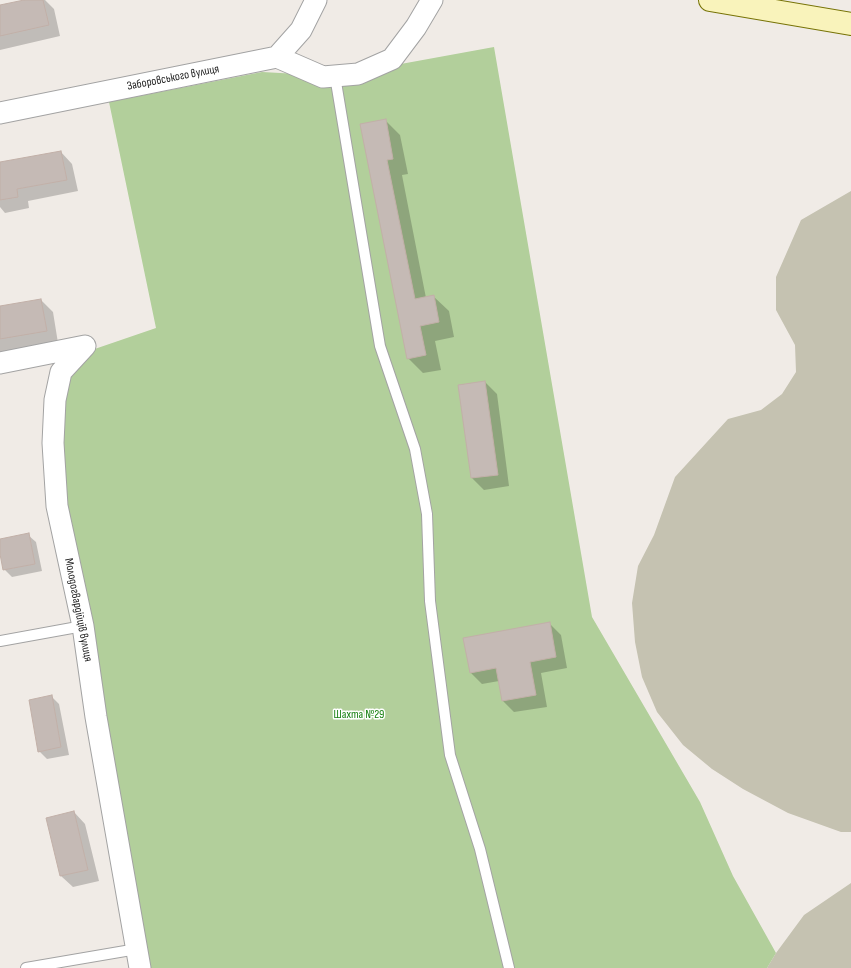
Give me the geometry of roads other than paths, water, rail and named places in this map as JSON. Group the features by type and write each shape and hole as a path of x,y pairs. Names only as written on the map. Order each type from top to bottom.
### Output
{"main road":[{"path":"710,0 851,24"}],"street":[{"path":"316,0 301,30 277,57 323,77 358,74 392,59 416,27 432,0"},
{"name":"Заборовського вулиця","path":"0,113 277,57"},
{"name":"Молодогвардійців вулиця","path":"0,362 85,346 61,372 55,400 53,443 57,506 83,626 96,717 138,958"}],"lane":[{"path":"335,76 380,346 415,449 427,514 430,601 450,755 480,849 509,968"},
{"path":"0,641 83,626"},
{"path":"26,968 138,958"}],"park label":[{"name":"Шахта №29","path":"359,715"}]}
